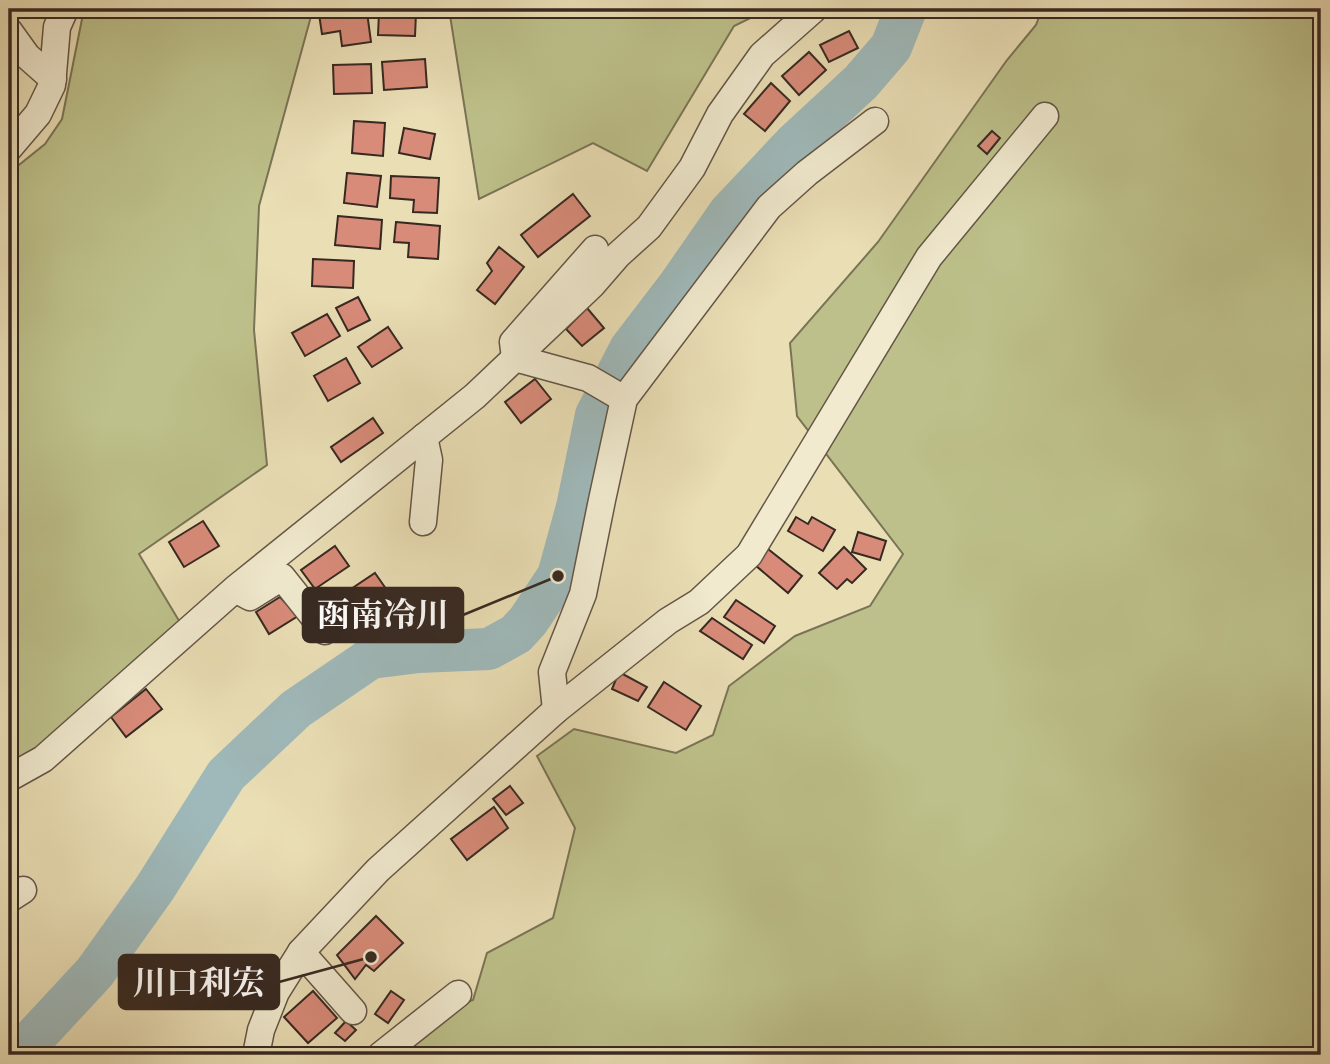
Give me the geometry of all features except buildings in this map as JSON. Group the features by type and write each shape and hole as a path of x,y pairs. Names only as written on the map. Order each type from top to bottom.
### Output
{"street":[{"path":"9,148 38,114 52,85 57,27 65,9"},
{"path":"9,778 43,759 235,589 475,396 592,285 618,255 649,227 692,168 720,114 761,55 814,9"},
{"path":"9,32 27,56 53,79"},
{"path":"256,1055 261,1030 276,992 301,952 378,870 556,710 668,621 699,602 748,555 929,257 1045,116"},
{"path":"556,710 552,672 583,594 624,399 769,207 807,173 875,121"},
{"path":"515,358 513,342 595,249"},
{"path":"515,358 587,378 624,399"},
{"path":"423,522 429,460 424,437"},
{"path":"235,589 250,597 282,577 326,631"},
{"path":"301,952 353,1011"},
{"path":"381,1055 458,994"}],"green space":[{"path":"84,9 313,9 259,206 254,330 267,465 139,554 181,624 47,743 9,767 9,173 45,144 62,119"},
{"path":"449,9 769,9 734,26 647,171 593,143 479,199"},
{"path":"1042,9 1321,9 1321,1055 384,1055 425,1018 473,1000 487,953 553,918 575,828 537,756 574,729 676,753 713,735 729,686 795,636 870,606 903,554 797,416 790,343 878,242 1007,60 1036,25"}],"waterway":[{"path":"18,1055 95,972 155,888 226,775 296,709 371,658 419,652 489,649 516,634 528,621 558,576 577,507 596,415 630,349 729,213 794,144 861,82 891,47 906,9"}],"place":[{"name":"函南冷川","path":"558,576"},
{"name":"川口利宏","path":"371,957"}]}
